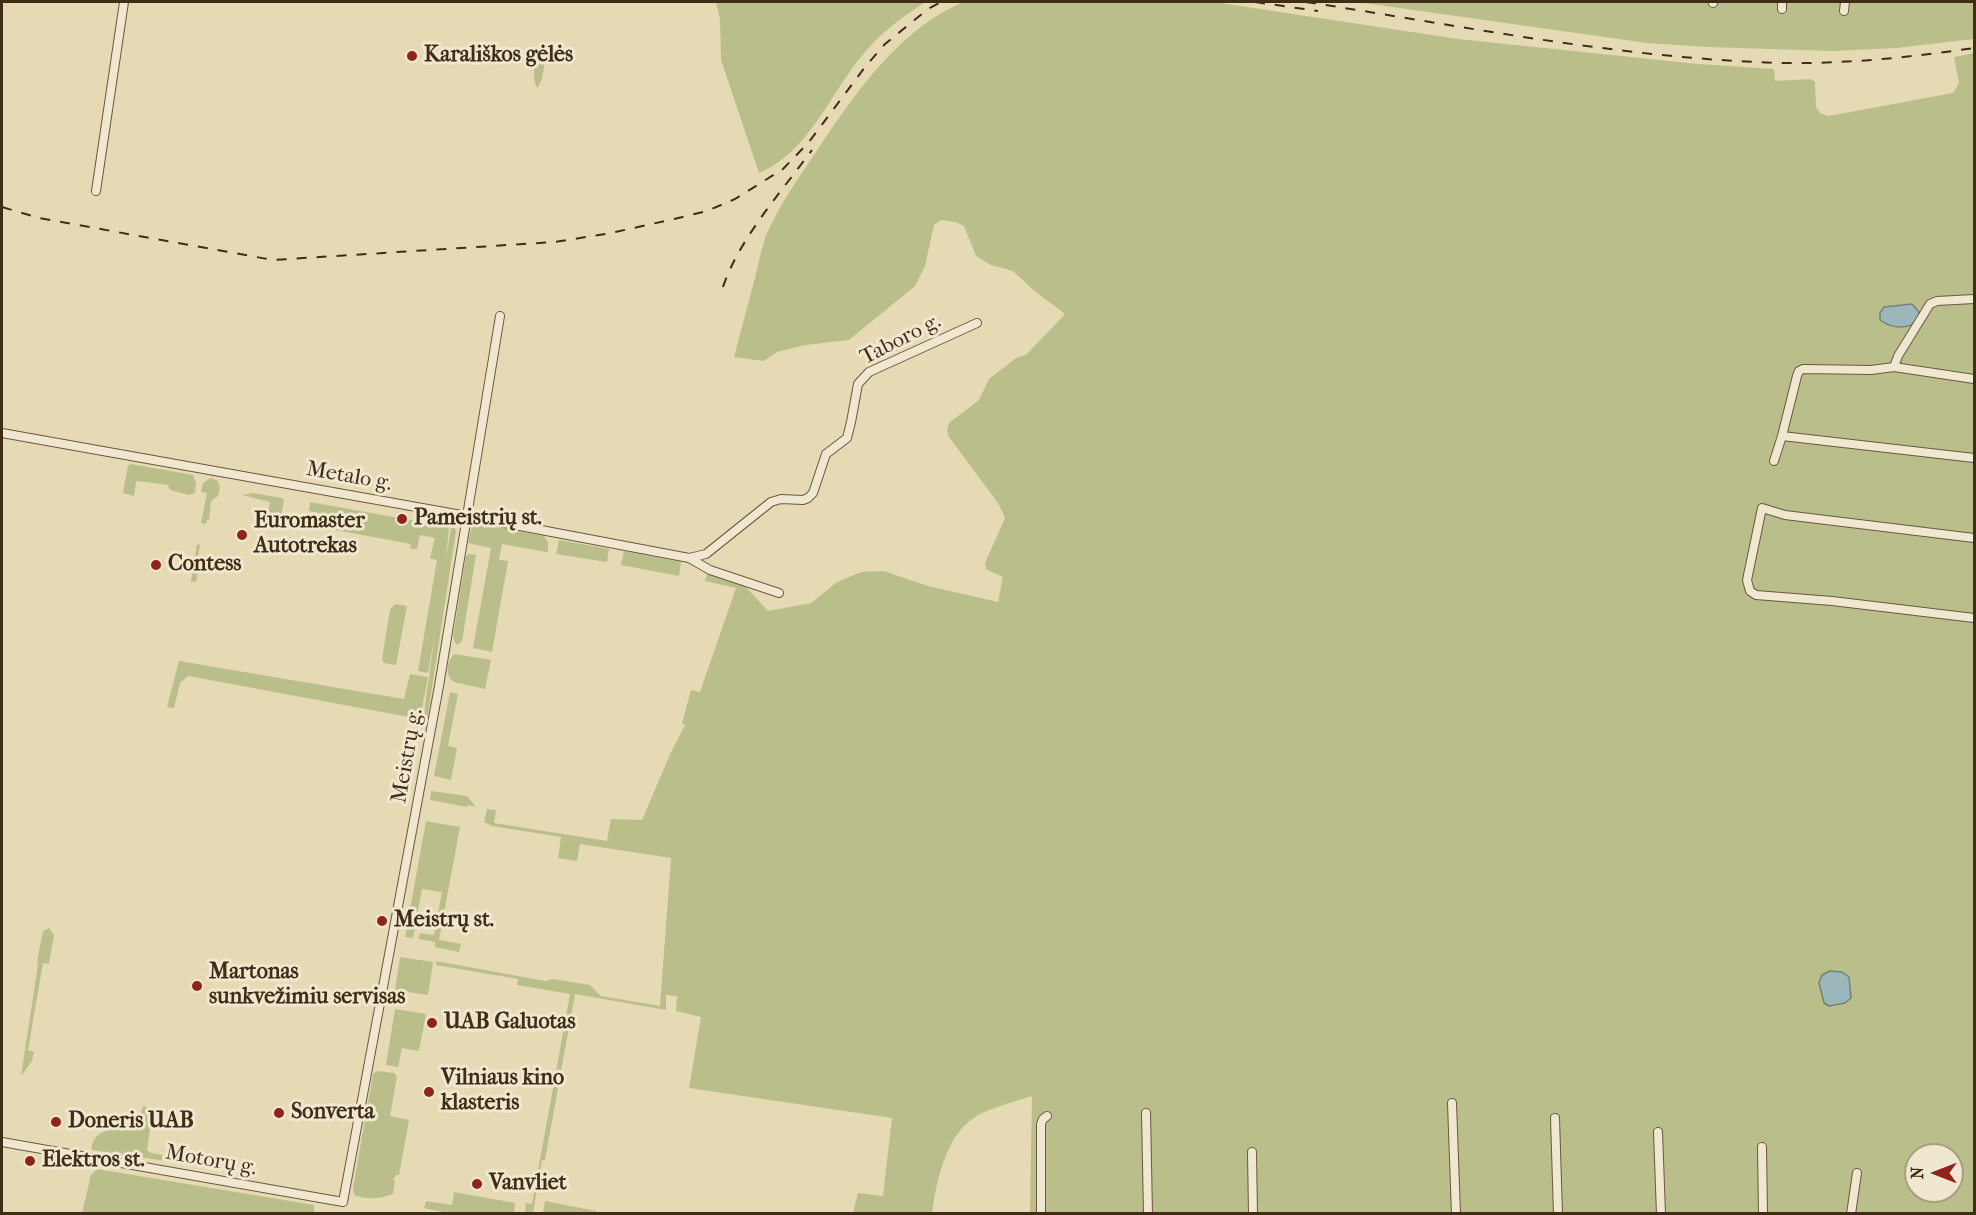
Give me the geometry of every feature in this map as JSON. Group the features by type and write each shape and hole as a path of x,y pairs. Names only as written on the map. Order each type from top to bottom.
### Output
{"street":[{"path":"96,191 124,2"},
{"path":"1844,11 1845,2"},
{"path":"1894,367 1898,356 1930,304 1937,301 1974,298"},
{"name":"Meistrų g.","path":"343,1203 437,696 500,316"},
{"name":"Taboro g.","path":"689,558 706,554 771,502 781,499 803,500 813,493 826,454 847,438 858,384 869,372 977,323"},
{"path":"1774,461 1798,371 1803,369 1871,370 1894,367 1974,379"},
{"name":"Metalo g.","path":"2,433 689,558 710,570 779,593"},
{"path":"1782,436 1974,458"},
{"path":"1974,538 1785,515 1762,508 1747,580 1750,591 1756,595 1844,602 1974,618"},
{"path":"1452,1102 1456,1214"},
{"path":"1146,1113 1148,1214"},
{"path":"1041,1214 1041,1124 1047,1116"},
{"path":"1555,1118 1558,1214"},
{"path":"1658,1132 1661,1214"},
{"name":"Motorų g.","path":"2,1142 343,1203"},
{"path":"1762,1147 1763,1214"},
{"path":"1252,1152 1253,1214"},
{"path":"1851,1214 1857,1173"}],"green space":[{"path":"716,2 926,2 893,25 871,45 806,136 777,163 759,173 721,60 720,19"},
{"path":"963,2 1214,2 1458,39 1698,64 1774,69 1775,81 1810,79 1815,82 1816,107 1820,113 1828,116 1953,93 1959,83 1954,57 1974,53 1974,1213 1030,1213 1032,1096 987,1111 965,1125 944,1160 936,1187 932,1213 853,1213 858,1193 883,1196 892,1118 689,1088 701,1017 676,1011 677,996 666,995 666,1010 575,994 545,1160 542,1160 533,1213 525,1213 526,1203 532,1204 570,994 517,985 518,979 436,965 436,961 545,981 553,979 590,985 601,996 660,1006 671,858 580,844 577,861 558,858 561,837 492,826 484,822 487,809 496,810 494,823 607,841 611,819 642,820 685,725 682,723 691,690 700,692 736,588 705,581 707,574 742,583 768,611 811,603 837,582 861,572 884,571 928,586 998,602 1003,577 986,569 985,563 1005,518 998,503 949,437 947,430 949,423 979,400 989,379 1016,358 1026,355 1065,314 1013,271 991,265 976,256 964,226 956,222 941,220 934,225 925,266 915,286 849,340 805,345 777,352 764,361 734,357 765,238 782,205 862,87 879,66 918,29"},
{"path":"1357,2 1974,2 1974,39 1896,48 1833,51 1708,47 1647,43"},
{"path":"544,41 544,66 542,79 537,88 534,70"},
{"path":"131,464 193,475 196,483 195,493 189,495 170,490 168,485 138,481 134,496 123,493 128,466"},
{"path":"211,478 218,481 220,488 218,496 211,501 209,520 206,524 201,523 207,493 201,492 203,483"},
{"path":"253,493 284,500 280,522 277,526 266,524 270,502 242,495"},
{"path":"310,502 449,527 446,558 451,528 456,531 427,720 423,720 435,633 428,673 418,671 437,560 430,558 435,538 420,535 417,549 410,549 411,544 335,530 337,516 309,511"},
{"path":"479,524 544,536 548,542 548,552 502,544 499,560 508,561 492,652 473,648 491,548 468,543 472,526"},
{"path":"559,540 609,549 607,562 556,554"},
{"path":"197,544 200,545 198,556 201,557 196,582 191,581"},
{"path":"624,551 681,562 679,576 621,565"},
{"path":"476,555 462,641 458,645 453,637 466,556"},
{"path":"395,604 407,606 396,665 384,663 382,659 390,610"},
{"path":"455,654 491,660 485,689 454,682 451,679 448,664"},
{"path":"179,661 404,699 410,674 428,677 420,719 188,676 180,683 174,708 167,707"},
{"path":"450,692 458,694 448,746 457,748 451,780 434,776"},
{"path":"431,791 467,796 476,807 430,800"},
{"path":"426,821 460,827 439,940 461,944 459,952 435,947 435,942 419,939 420,933 434,935 442,892 422,889 413,938 405,937"},
{"path":"49,928 54,935 49,964 43,963 28,1050 34,1052 32,1061 21,1076 37,961 43,931"},
{"path":"400,957 433,962 428,995 395,990"},
{"path":"395,1009 426,1014 419,1051 402,1048 398,1067 386,1065"},
{"path":"377,1071 394,1073 397,1076 390,1116 409,1120 399,1175 393,1179 395,1182 393,1194 378,1198 359,1197 354,1195 353,1188 373,1074"},
{"path":"143,1106 153,1109 147,1150 151,1153 173,1157 173,1162 92,1150 95,1138 106,1130 118,1128 136,1130"},
{"path":"97,1169 314,1205 314,1213 82,1213 91,1175"},
{"path":"454,1192 515,1203 514,1213 447,1213 424,1208 426,1201 452,1205"},
{"path":"545,1201 596,1211 595,1213 543,1213"}],"water":[{"path":"1912,304 1919,312 1914,323 1909,326 1897,327 1880,320 1880,313 1884,307"},
{"path":"1830,971 1842,972 1849,977 1851,998 1845,1003 1829,1006 1824,1003 1819,983 1822,975"}],"railway":[{"path":"2,207 39,218 273,260 555,242 611,233 707,211 735,199 783,169 809,142 885,44 928,9 941,2"},
{"path":"1255,2 1318,11"},
{"path":"1306,2 1544,40 1724,60 1784,63 1855,61 1974,48"},
{"path":"723,287 750,233 812,150"}],"place":[{"name":"Karališkos gėlės","path":"412,56"},
{"name":"Pameistrių st.","path":"402,519"},
{"name":"Euromaster Autotrekas","path":"242,535"},
{"name":"Contess","path":"156,565"},
{"name":"Meistrų st.","path":"382,921"},
{"name":"Martonas sunkvežimiu servisas","path":"197,986"},
{"name":"UAB Galuotas","path":"432,1023"},
{"name":"Vilniaus kino klasteris","path":"429,1092"},
{"name":"Sonverta","path":"279,1113"},
{"name":"Doneris UAB","path":"56,1122"},
{"name":"Elektros st.","path":"30,1161"},
{"name":"Vanvliet","path":"477,1184"}]}
